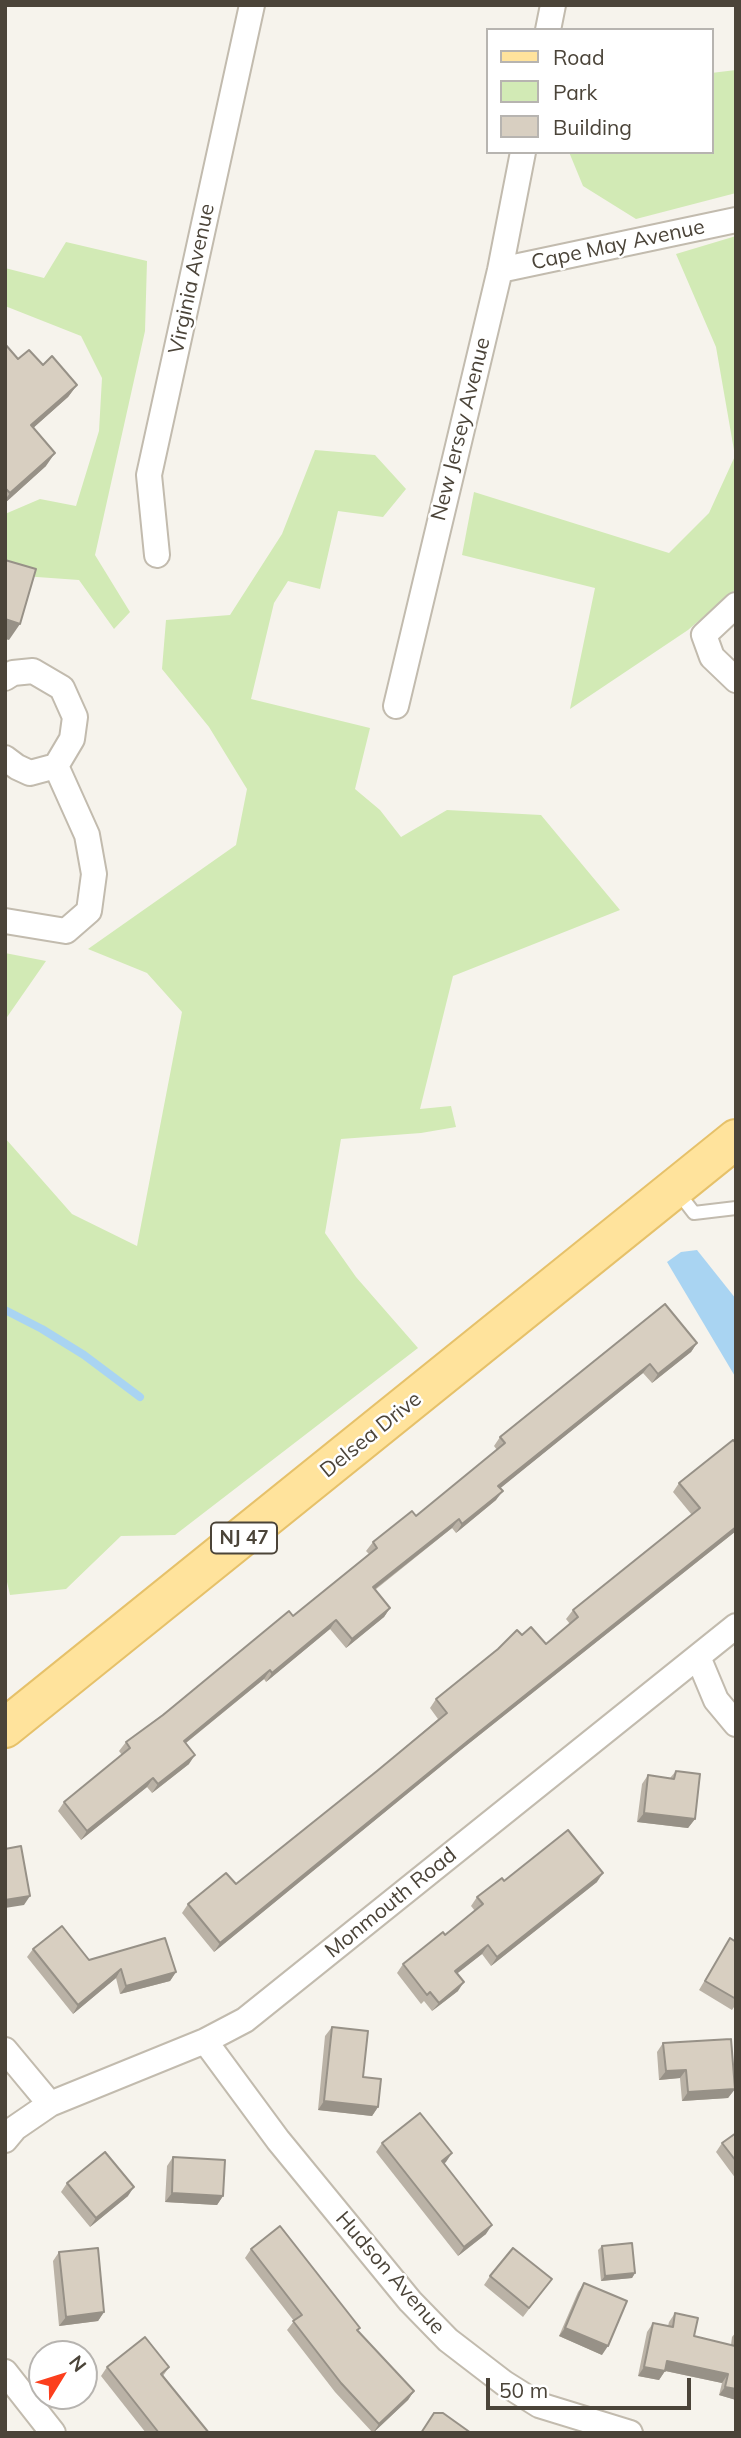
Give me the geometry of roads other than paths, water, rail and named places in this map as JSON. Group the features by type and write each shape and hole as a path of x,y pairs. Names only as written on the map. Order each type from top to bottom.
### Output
{"main road":[{"name":"Delsea Drive","path":"5,1728 736,1139"}],"street":[{"name":"Virginia Avenue","path":"157,555 149,475 252,5"},
{"path":"548,28 553,5"},
{"name":"New Jersey Avenue","path":"396,706 500,270 523,154"},
{"name":"Cape May Avenue","path":"500,270 736,220"},
{"path":"736,605 704,635 712,656 736,680"},
{"path":"5,678 13,673 33,671 62,688 75,717 72,739 56,766 30,773 5,758"},
{"path":"5,921 66,931 89,911 94,874 87,835 56,766"},
{"name":"Monmouth Road","path":"8,2129 50,2104 205,2041 245,2020 736,1626"},
{"path":"698,1657 716,1700 736,1724"},
{"name":"Hudson Avenue","path":"205,2041 296,2162 410,2301 448,2340 539,2405 631,2433"},
{"path":"5,2050 50,2104"},
{"path":"5,2372 53,2433"}],"lane":[{"path":"674,1188 694,1213 736,1208"}],"water":[{"path":"697,1250 736,1299 736,1378 667,1262 681,1252"}],"waterway":[{"path":"5,1310 84,1355 140,1397"}]}
